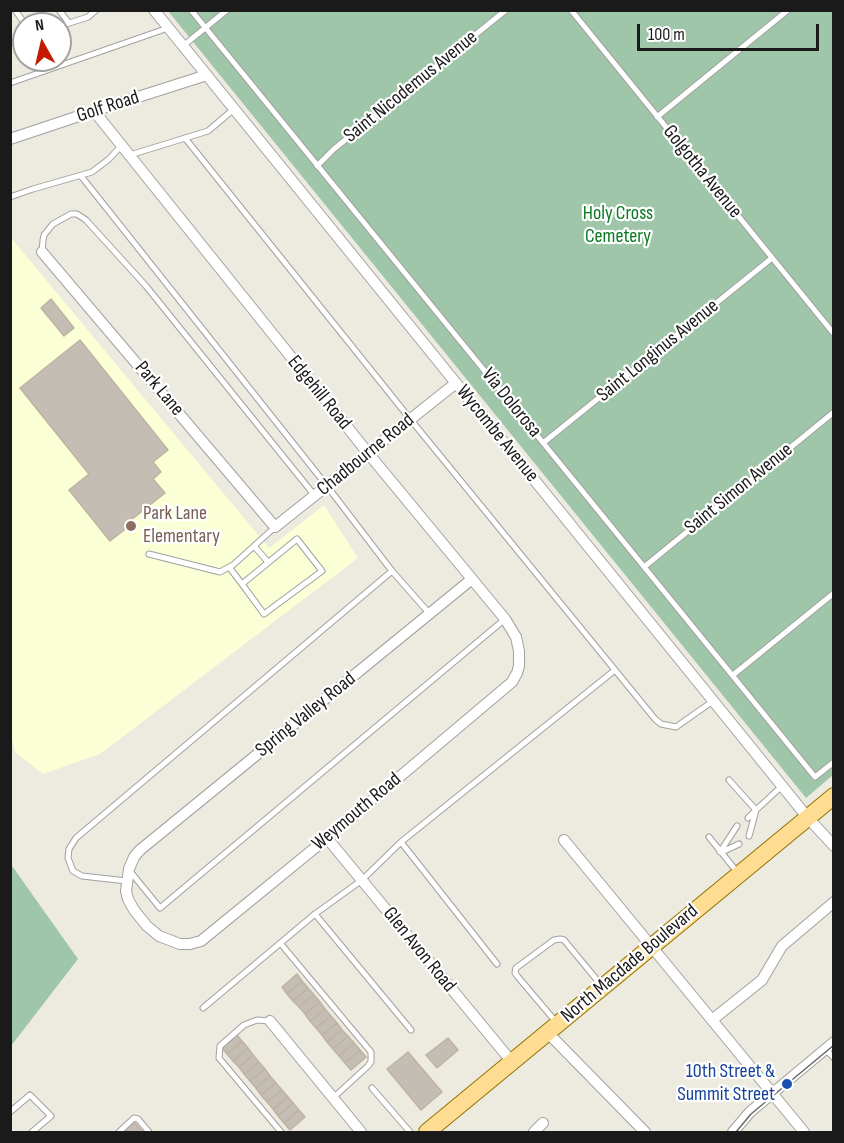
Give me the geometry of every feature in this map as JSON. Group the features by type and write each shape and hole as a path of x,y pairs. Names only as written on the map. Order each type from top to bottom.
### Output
{"main road":[{"name":"North Macdade Boulevard","path":"427,1132 834,796"}],"street":[{"name":"Wycombe Avenue","path":"154,10 807,818 834,846"},
{"name":"Golf Road","path":"10,139 207,75"},
{"name":"Edgehill Road","path":"94,111 368,453 506,619 516,637 519,651 519,666 512,682"},
{"name":"Park Lane","path":"42,252 275,527"},
{"name":"Chadbourne Road","path":"275,527 456,383"},
{"name":"Spring Valley Road","path":"129,869 140,850 472,579"},
{"name":"Weymouth Road","path":"127,881 126,891 134,910 159,936 180,944 201,941 512,682"},
{"name":"Glen Avon Road","path":"327,838 512,1062"},
{"path":"564,840 804,1132"},
{"path":"127,881 129,869"},
{"path":"712,1020 762,980 782,946 834,902"},
{"path":"270,1021 361,1132"},
{"path":"553,1028 645,1132"},
{"path":"733,1132 750,1112 829,1046"},
{"path":"534,1132 543,1123"}],"lane":[{"path":"72,22 88,17 96,10"},
{"name":"Via Dolorosa","path":"191,10 815,777 834,762"},
{"path":"183,46 227,10"},
{"name":"Saint Nicodemus Avenue","path":"317,166 334,149 506,10"},
{"name":"Golgotha Avenue","path":"571,10 834,334"},
{"path":"657,117 788,10"},
{"path":"10,83 166,25"},
{"path":"130,155 207,131 234,109"},
{"path":"185,138 411,420 655,718 661,724 676,727 713,701"},
{"path":"10,197 93,172 122,146"},
{"path":"81,176 392,570 430,614"},
{"path":"42,252 42,240 53,224 71,214 77,214 86,220 146,286 315,496"},
{"name":"Saint Longinus Avenue","path":"543,443 772,258"},
{"name":"Saint Simon Avenue","path":"644,567 834,412"},
{"path":"149,555 220,572 229,567 275,527"},
{"path":"229,567 264,614 322,571 297,539 242,584"},
{"path":"254,546 268,562"},
{"path":"127,881 82,876 73,871 68,858 69,849 76,838 392,570"},
{"path":"733,675 834,593"},
{"path":"129,869 160,908 506,619"},
{"path":"203,1008 315,914 362,880 401,842 615,670"},
{"path":"729,780 756,810"},
{"path":"748,818 782,786"},
{"path":"749,836 756,810"},
{"path":"720,852 737,826"},
{"path":"709,837 739,874"},
{"path":"401,842 496,964"},
{"path":"720,852 739,844"},
{"path":"315,914 411,1030"},
{"path":"553,1028 515,973 516,968 554,940 560,939 564,940 603,987"},
{"path":"281,944 371,1052 371,1062 368,1066 333,1098"},
{"path":"270,1021 257,1020 244,1025 220,1046 219,1058 281,1132"},
{"path":"829,1046 834,1058"},
{"path":"372,1088 410,1132"},
{"path":"10,1112 30,1095 51,1116 32,1132"},
{"path":"119,1132 134,1118 138,1119 149,1132"}],"shaded area":[{"name":"Park Lane Elementary","path":"10,239 269,548 324,505 358,558 100,754 43,774 15,752 11,735"}],"green space":[{"name":"Holy Cross Cemetery","path":"168,11 833,11 833,775 806,798"},
{"path":"10,863 78,959 11,1046 10,1046"}],"building":[{"path":"51,299 74,328 64,336 41,308"},
{"name":"Park Lane Elementary","path":"80,340 168,450 153,462 161,472 153,479 165,493 126,524 128,527 110,541 69,490 89,474 20,388"},
{"path":"297,974 302,981 287,994 282,987"},
{"path":"302,981 308,988 293,1001 287,994"},
{"path":"308,988 314,995 299,1007 293,1001"},
{"path":"314,995 320,1002 305,1014 299,1007"},
{"path":"320,1002 325,1009 310,1021 305,1014"},
{"path":"325,1009 331,1016 316,1028 310,1021"},
{"path":"331,1016 337,1023 322,1035 316,1028"},
{"path":"337,1023 342,1030 327,1042 322,1035"},
{"path":"342,1030 348,1036 333,1049 327,1042"},
{"path":"236,1034 242,1041 227,1054 221,1047"},
{"path":"348,1036 354,1043 339,1056 333,1049"},
{"path":"448,1038 458,1050 437,1068 426,1055"},
{"path":"242,1041 248,1048 233,1061 227,1054"},
{"path":"354,1043 360,1050 345,1063 339,1056"},
{"path":"248,1048 253,1055 239,1067 233,1061"},
{"path":"360,1050 366,1057 351,1070 345,1063"},
{"path":"408,1052 442,1092 421,1110 387,1069"},
{"path":"253,1055 259,1062 244,1074 239,1067"},
{"path":"259,1062 265,1069 250,1081 244,1074"},
{"path":"265,1069 270,1076 256,1088 250,1081"},
{"path":"270,1076 276,1083 261,1095 256,1088"},
{"path":"276,1083 282,1090 267,1102 261,1095"},
{"path":"282,1090 288,1097 273,1109 267,1102"},
{"path":"288,1097 293,1103 278,1116 273,1109"},
{"path":"293,1103 299,1110 284,1123 278,1116"},
{"path":"299,1110 305,1117 290,1130 284,1123"},
{"path":"134,1122 143,1132 122,1132"}],"tram line":[{"path":"736,1132 751,1114 834,1045"}],"place":[{"name":"Park Lane Elementary","path":"131,526"},
{"name":"10th Street & Summit Street","path":"787,1084"}]}
